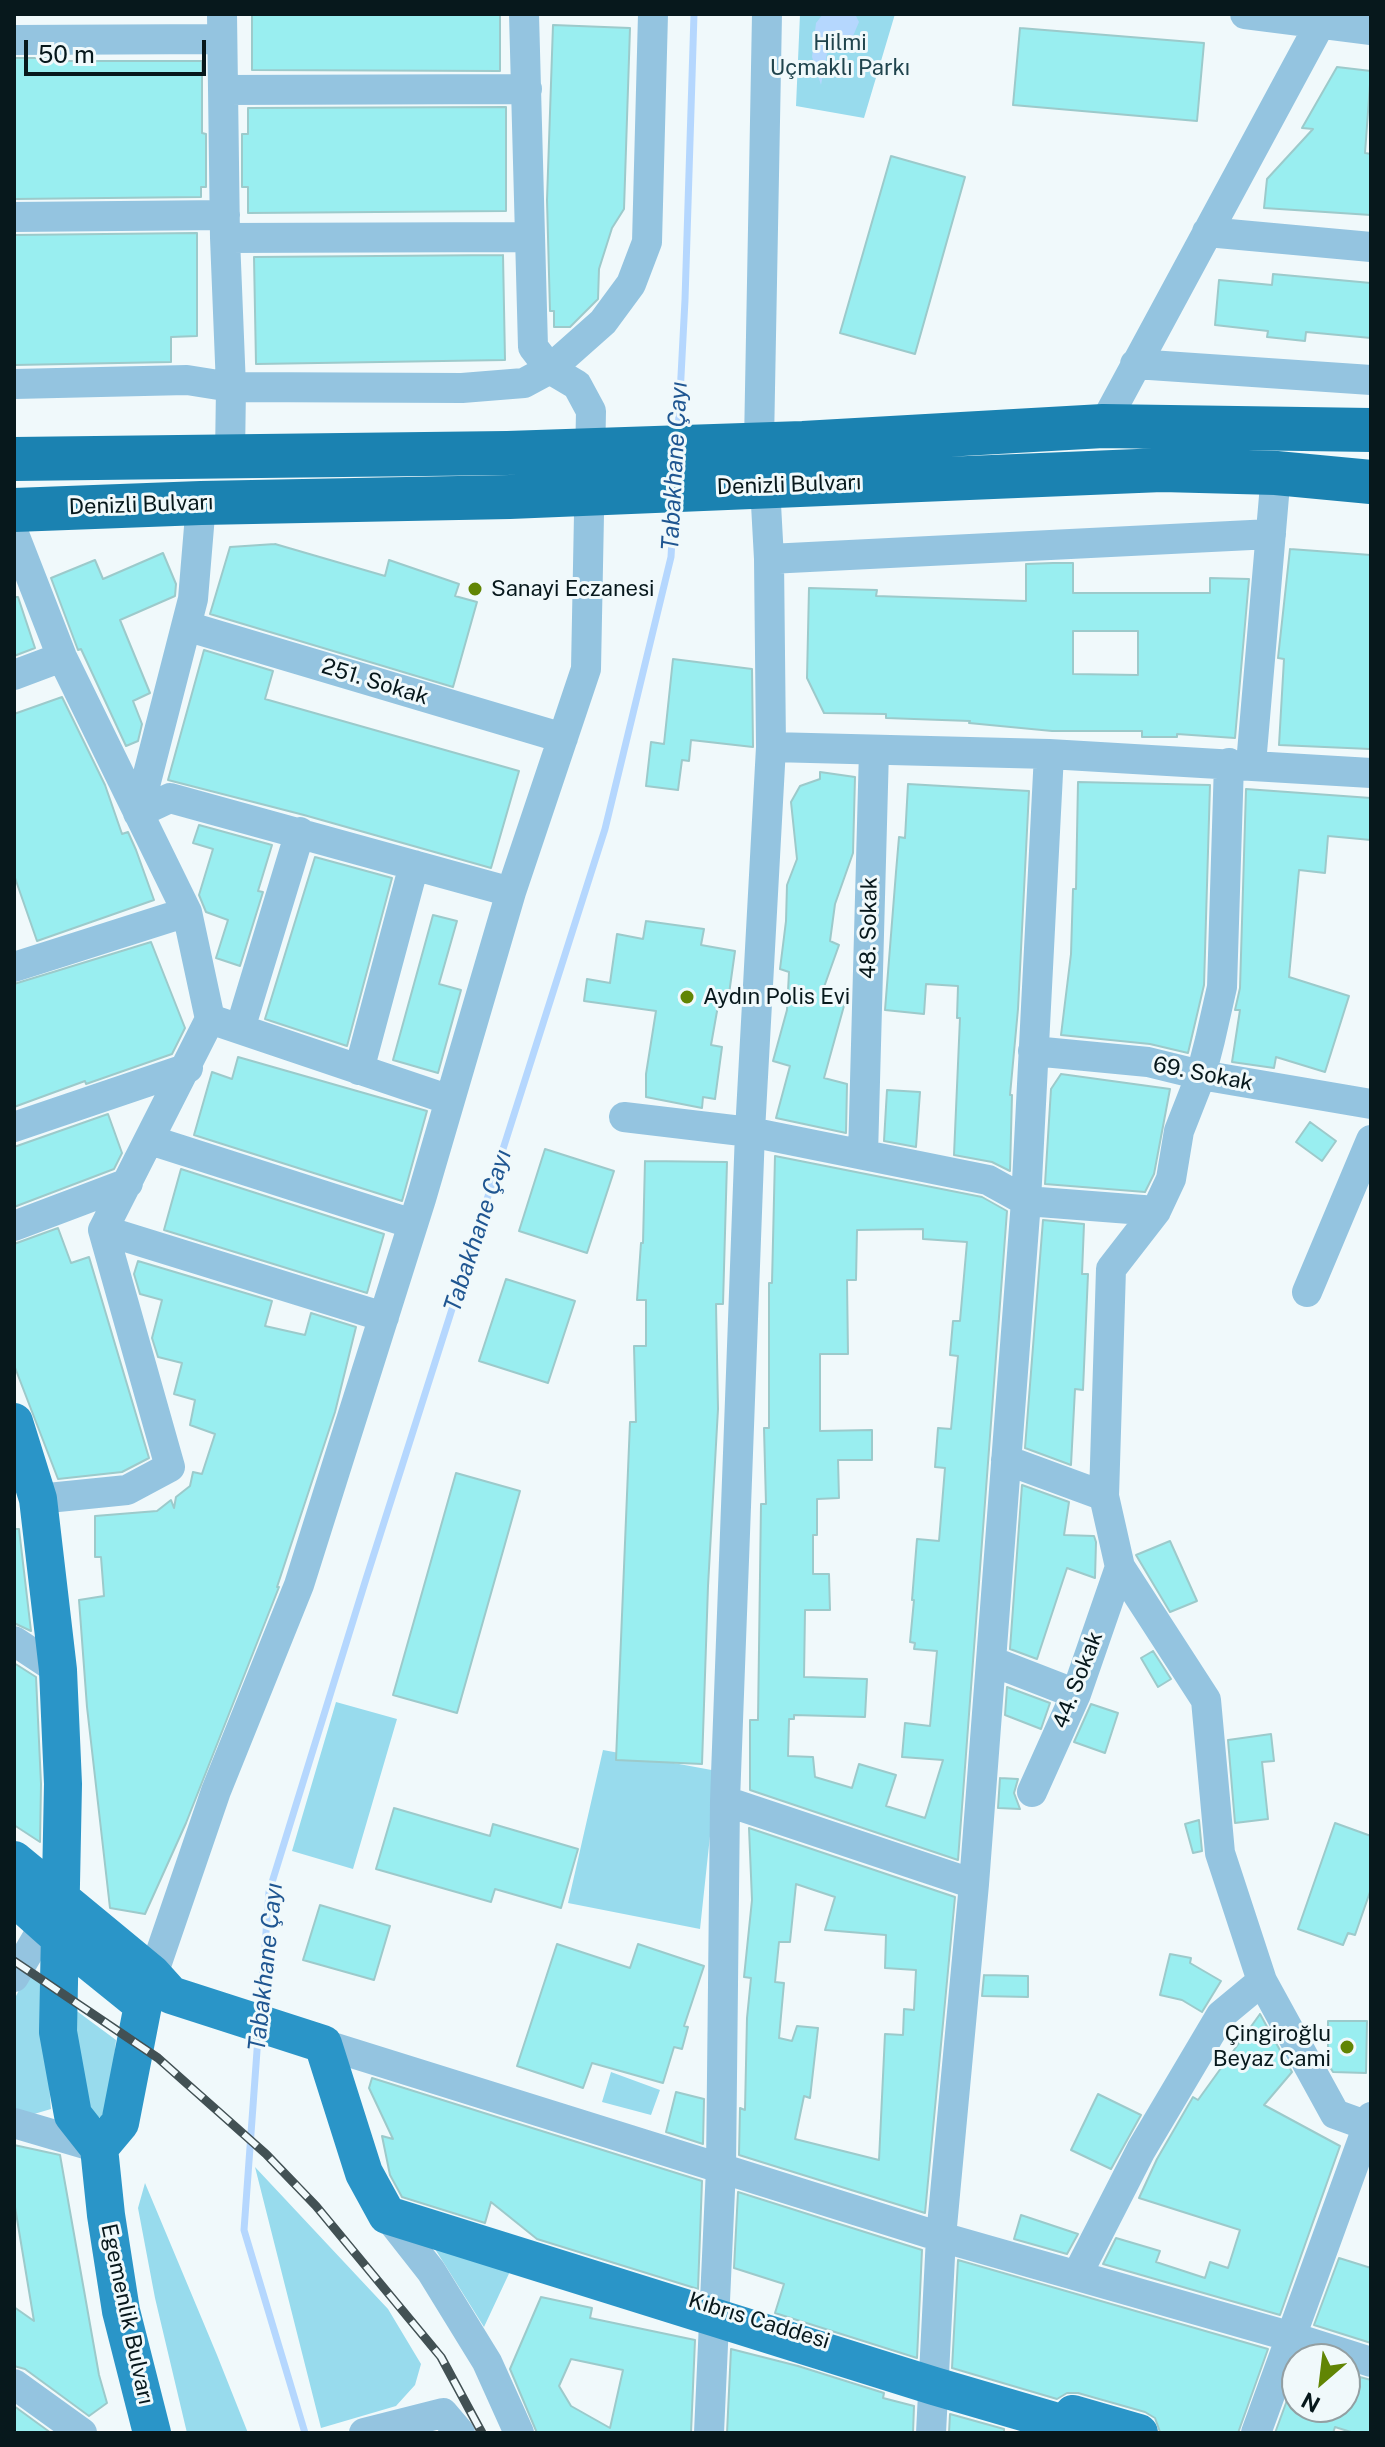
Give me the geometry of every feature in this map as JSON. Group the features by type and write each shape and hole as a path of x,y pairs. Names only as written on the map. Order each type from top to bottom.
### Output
{"highway":[{"name":"Denizli Bulvarı","path":"14,510 510,497 746,466 1103,426 1371,430"},
{"name":"Denizli Bulvarı","path":"14,459 507,453 746,466 1276,473 1371,482"}],"main road":[{"path":"14,1423 38,1499 58,1670 63,1784 55,1920 58,2032 73,2115 99,2148 120,2123 162,1993"},
{"path":"14,1860 55,1920"},
{"path":"14,1897 55,1920 162,1993 307,2039 364,2173 384,2210"},
{"name":"Egemenlik Bulvarı","path":"99,2148 121,2311 152,2433"},
{"name":"Kıbrıs Caddesi","path":"384,2210 1095,2433"},
{"name":"Kıbrıs Caddesi","path":"934,2380 1139,2433"}],"street":[{"path":"162,1993 216,1791 299,1585 413,1224 511,892 586,669 591,411 577,385 550,369 533,347 524,14"},
{"path":"14,384 187,380 231,387 462,388 524,383 550,369 603,322 631,284 647,242 653,14"},
{"path":"709,2433 721,2168 725,1801 750,1132 771,747 769,559 746,466 767,14"},
{"path":"1245,14 1371,30"},
{"path":"1103,426 1320,24"},
{"path":"14,40 222,26 230,456"},
{"path":"223,90 527,89"},
{"path":"14,217 530,237"},
{"path":"1207,232 1371,247"},
{"path":"1135,364 1371,380"},
{"path":"1256,2433 1370,2124 1335,2114 1262,1981 1220,1853 1206,1700 1120,1567 1104,1496 1111,1269 1156,1211 1171,1179 1179,1131 1201,1075 1222,987 1240,764 1271,534 1276,473"},
{"path":"138,813 193,599 201,503"},
{"path":"14,534 62,657 187,912 210,1019 188,1068 103,1230 170,1467 127,1490 38,1499"},
{"path":"769,559 1271,534"},
{"name":"251. Sokak","path":"186,626 563,738"},
{"path":"14,675 62,657"},
{"path":"771,747 1049,754 1371,773"},
{"name":"48. Sokak","path":"863,1155 874,750"},
{"path":"931,2433 941,2237 974,1884 1026,1201 1049,754"},
{"path":"138,813 170,798 511,892"},
{"path":"240,1029 300,832"},
{"path":"359,1070 414,865"},
{"path":"15,963 187,912"},
{"path":"210,1019 450,1100"},
{"name":"69. Sokak","path":"1033,1051 1132,1060 1371,1104"},
{"path":"14,1127 188,1068"},
{"path":"624,1117 750,1132 988,1180 1026,1201 1156,1211"},
{"path":"150,1140 413,1224"},
{"path":"1307,1292 1371,1140"},
{"path":"14,1226 128,1183"},
{"path":"103,1230 384,1317"},
{"path":"1006,1460 1104,1496"},
{"name":"44. Sokak","path":"1032,1792 1076,1694 1120,1567"},
{"path":"14,1641 58,1670"},
{"path":"991,1661 1076,1694"},
{"path":"725,1801 974,1884"},
{"path":"14,1977 55,1920"},
{"path":"1077,2275 1141,2150 1221,2015 1262,1981"},
{"path":"307,2039 941,2237 1371,2362"},
{"path":"14,2123 99,2148"},
{"path":"384,2210 431,2271 487,2362 519,2433"},
{"path":"14,2384 82,2433"},
{"path":"364,2433 452,2423"}],"green space":[{"name":"Hilmi Uçmaklı Parkı","path":"800,14 895,14 864,118 796,106"},
{"path":"336,1702 397,1719 353,1869 292,1851"},
{"path":"603,1750 717,1771 700,1929 568,1903"},
{"path":"28,1972 41,1984 51,2109 34,2114 14,2110 14,2000"},
{"path":"74,2009 116,2040 110,2100 101,2117 92,2118 85,2112"},
{"path":"611,2072 660,2090 651,2115 602,2102"},
{"path":"255,2167 388,2309 421,2364 415,2385 396,2406 321,2428"},
{"path":"145,2183 248,2433 187,2433 155,2298 138,2208"},
{"path":"435,2249 513,2265 484,2327"}],"shaded area":[{"path":"823,14 855,14 859,22 853,36 830,38 821,85 812,57 816,23"}],"building":[{"path":"252,14 500,14 500,71 252,70"},
{"path":"553,25 630,28 624,209 612,228 599,269 598,299 570,327 554,327 554,311 550,311 547,200"},
{"path":"1020,28 1204,43 1197,121 1013,105"},
{"path":"14,58 202,61 206,187 201,187 201,197 14,199"},
{"path":"1337,67 1371,71 1365,153 1371,154 1371,215 1264,208 1267,179 1313,129 1302,128"},
{"path":"506,107 506,211 248,213 248,187 242,187 242,134 248,134 248,108"},
{"path":"891,156 965,177 915,354 840,333"},
{"path":"197,233 197,336 171,337 171,362 14,365 14,235"},
{"path":"503,255 505,360 256,364 254,257"},
{"path":"1273,274 1371,283 1371,338 1306,332 1305,341 1267,337 1268,331 1215,325 1219,280 1272,285"},
{"path":"275,544 385,576 389,560 459,584 455,596 477,602 453,687 210,614 230,547"},
{"path":"1290,549 1371,555 1370,749 1279,745 1284,659 1278,658"},
{"path":"163,553 176,584 175,596 120,620 150,693 133,701 142,724 138,741 126,746 81,649 78,650 51,578 95,560 103,579"},
{"path":"1073,563 1073,593 1210,593 1210,578 1249,579 1235,738 1177,734 1177,737 1142,737 1142,731 1052,731 970,721 886,718 886,714 824,713 807,678 809,588 877,590 876,596 1026,601 1026,564","holes":["1073,631 1138,631 1138,675 1073,674"]},
{"path":"14,597 18,597 35,648 14,656"},
{"path":"204,650 273,671 265,699 519,771 491,868 168,780"},
{"path":"673,659 752,669 753,747 691,740 689,761 682,760 678,790 646,786 651,742 664,744"},
{"path":"62,697 105,785 122,834 128,832 154,900 37,941 14,875 14,714"},
{"path":"820,772 855,777 853,853 835,904 830,941 839,945 824,987 847,995 824,1078 847,1084 846,1133 776,1118 790,1066 773,1061 787,1010 789,972 780,969 787,885 797,859 791,802 800,786 820,779"},
{"path":"1078,782 1210,785 1204,985 1188,1053 1150,1044 1061,1035 1071,954 1073,889 1076,889"},
{"path":"908,784 1029,791 1018,1009 1010,1095 1010,1171 992,1162 954,1155 960,1018 957,1018 958,986 926,984 924,1014 885,1010 899,837 905,838"},
{"path":"1246,789 1371,798 1371,840 1328,836 1325,873 1299,870 1289,977 1349,996 1325,1072 1276,1057 1274,1068 1232,1062 1240,1010 1235,1010 1240,988"},
{"path":"199,825 272,845 258,891 263,892 240,966 216,958 228,920 206,912 199,895 213,849 193,843"},
{"path":"315,857 392,878 347,1046 265,1019"},
{"path":"433,915 457,921 439,984 461,990 438,1073 393,1060"},
{"path":"646,921 704,929 701,945 735,951 728,1001 719,1000 711,1045 722,1047 715,1099 703,1097 702,1108 646,1097 646,1074 656,1011 584,1001 587,979 610,983 617,934 643,939"},
{"path":"151,942 185,1028 172,1054 14,1107 14,984"},
{"path":"238,1057 427,1111 402,1201 194,1135 212,1072 232,1079"},
{"path":"1061,1074 1170,1089 1154,1174 1145,1192 1045,1184 1051,1089"},
{"path":"887,1090 920,1092 916,1147 884,1141"},
{"path":"108,1114 122,1153 114,1169 14,1207 14,1147"},
{"path":"1310,1122 1336,1141 1322,1161 1296,1142"},
{"path":"545,1149 614,1171 587,1253 519,1231"},
{"path":"775,1156 982,1197 1007,1211 958,1860 750,1790 750,1720 758,1720 761,1504 766,1504 764,1428 769,1428 769,1283 772,1283","holes":["923,1229 923,1239 967,1242 960,1321 953,1321 950,1355 958,1356 951,1429 938,1428 935,1467 945,1468 939,1541 917,1539 912,1600 910,1642 915,1643 914,1649 937,1651 930,1726 905,1723 902,1757 943,1760 925,1818 886,1806 896,1775 859,1764 852,1788 815,1777 813,1757 788,1756 789,1719 794,1719 794,1715 865,1717 867,1679 804,1677 805,1610 830,1610 829,1574 813,1574 817,1499 839,1498 838,1460 872,1460 872,1430 820,1431 820,1354 848,1354 847,1280 856,1280 857,1230"]},
{"path":"645,1161 727,1162 723,1304 716,1304 718,1409 702,1764 616,1760 630,1422 636,1422 634,1346 646,1346 646,1300 637,1300 643,1243"},
{"path":"181,1169 384,1234 367,1293 164,1230"},
{"path":"1043,1220 1084,1224 1082,1274 1088,1274 1083,1390 1075,1389 1071,1465 1025,1448"},
{"path":"58,1228 71,1263 89,1257 149,1458 122,1472 58,1479 14,1365 14,1244"},
{"path":"138,1261 272,1301 265,1326 305,1335 311,1313 356,1327 335,1412 279,1587 186,1823 145,1914 110,1908 87,1707 79,1600 104,1596 101,1557 95,1557 95,1516 157,1511 171,1500 174,1508 176,1497 190,1486 193,1472 202,1474 215,1434 190,1425 195,1400 174,1394 182,1363 158,1357 152,1338 162,1300 140,1294 134,1274"},
{"path":"506,1279 575,1301 548,1383 479,1361"},
{"path":"456,1473 520,1491 457,1713 393,1695"},
{"path":"1022,1485 1069,1502 1064,1535 1094,1536 1096,1542 1095,1578 1067,1568 1037,1659 1010,1649"},
{"path":"14,1529 19,1529 31,1631 14,1623"},
{"path":"1170,1541 1197,1601 1170,1612 1136,1555"},
{"path":"1153,1651 1171,1679 1158,1687 1141,1658"},
{"path":"14,1663 36,1677 41,1784 40,1842 14,1825"},
{"path":"1007,1687 1050,1703 1041,1729 1005,1715"},
{"path":"1091,1704 1118,1713 1105,1753 1074,1742"},
{"path":"1271,1734 1274,1761 1262,1762 1268,1819 1235,1823 1228,1740"},
{"path":"1000,1778 1018,1779 1014,1793 1020,1809 998,1808"},
{"path":"394,1808 490,1836 493,1824 578,1849 561,1908 495,1889 491,1902 376,1869"},
{"path":"1199,1820 1202,1851 1193,1853 1185,1824"},
{"path":"1335,1823 1371,1836 1371,1889 1355,1935 1348,1933 1343,1945 1298,1929"},
{"path":"749,1828 955,1897 925,2213 739,2155 740,2108 745,2110 751,1978 744,1977 752,1900","holes":["796,1884 835,1897 825,1930 886,1935 885,1968 916,1970 914,2010 904,2009 903,2035 885,2034 879,2160 795,2139 804,2096 810,2098 818,2028 797,2026 792,2041 779,2038 784,1983 775,1982 779,1942 790,1942"]},
{"path":"320,1905 390,1926 374,1980 303,1960"},
{"path":"557,1944 630,1968 638,1944 704,1966 684,2026 688,2027 682,2049 674,2047 663,2083 592,2063 583,2088 517,2066"},
{"path":"1170,1954 1191,1958 1190,1963 1221,1981 1202,2012 1182,2000 1160,1995"},
{"path":"984,1975 1028,1976 1028,1997 982,1996"},
{"path":"1260,2014 1292,2072 1264,2105 1340,2146 1280,2315 1103,2264 1116,2238 1160,2251 1156,2262 1205,2278 1210,2262 1228,2268 1240,2230 1139,2198 1157,2159 1193,2097 1198,2100"},
{"name":"Çingiroğlu Beyaz Cami","path":"1328,2021 1367,2021 1366,2073 1333,2072 1328,2064"},
{"path":"372,2078 702,2181 698,2289 537,2239 491,2202 485,2223 402,2197 390,2175 382,2136 393,2139 369,2088"},
{"path":"676,2092 704,2099 703,2144 666,2132"},
{"path":"1098,2094 1141,2115 1111,2169 1071,2150"},
{"path":"14,2145 60,2155 99,2375 107,2403 89,2416 25,2369 14,2366 14,2307 34,2321 14,2201"},
{"path":"738,2192 922,2250 917,2358 775,2313 784,2284 734,2268"},
{"path":"1021,2215 1078,2234 1067,2254 1014,2239"},
{"path":"1339,2258 1371,2268 1371,2343 1314,2325"},
{"path":"958,2260 1268,2349 1238,2433 1164,2433 1160,2432 1155,2418 1145,2412 1078,2393 1067,2393 1057,2399 952,2368"},
{"path":"541,2297 592,2308 590,2318 695,2340 691,2433 537,2433 510,2369","holes":["571,2359 623,2370 610,2428 571,2406 559,2386"]},
{"path":"731,2349 798,2366 884,2393 883,2398 914,2406 913,2433 727,2433"},
{"path":"1361,2377 1371,2380 1371,2433 1354,2433 1335,2427 1333,2433 1275,2433 1281,2417 1281,2423 1361,2423"},
{"path":"14,2406 51,2433 14,2433"},
{"path":"950,2414 1004,2429 1004,2433 949,2433"}],"waterway":[{"name":"Tabakhane Çayı","path":"678,433 694,14"},
{"name":"Tabakhane Çayı","path":"260,2013 269,1892 605,829 671,557 674,505"},
{"name":"Tabakhane Çayı","path":"258,2037 244,2230 305,2433"}],"railway":[{"path":"14,1961 158,2058 266,2154 316,2206 441,2357 482,2433"}],"place":[{"name":"Sanayi Eczanesi","path":"475,589"},
{"name":"Aydın Polis Evi","path":"687,997"},
{"name":"Çingiroğlu Beyaz Cami","path":"1347,2047"}]}
